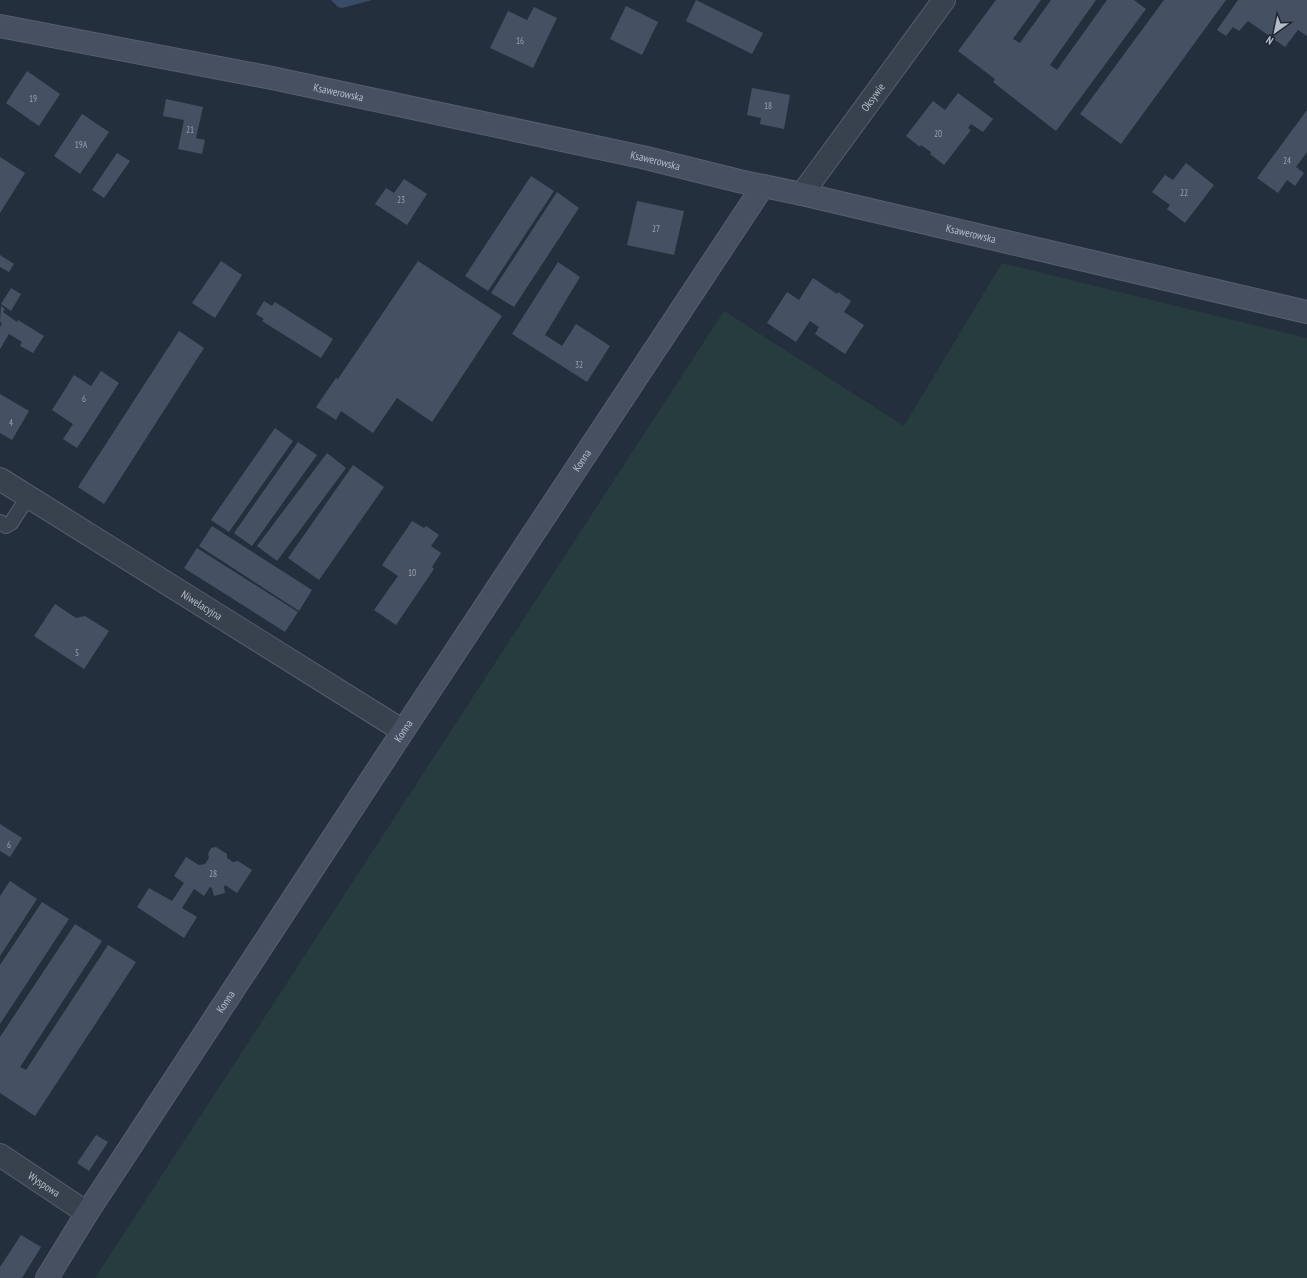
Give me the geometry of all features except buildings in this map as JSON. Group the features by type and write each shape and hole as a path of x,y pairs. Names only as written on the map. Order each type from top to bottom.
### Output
{"street":[{"name":"Oksywie","path":"802,194 944,0"},
{"name":"Ksawerowska","path":"0,26 272,78 642,157 1307,312"},
{"name":"Konna","path":"46,1278 403,731 762,186"},
{"name":"Niwelacyjna","path":"0,479 403,731"},
{"name":"Wyspowa","path":"0,1155 87,1214"}],"lane":[{"path":"0,522 6,526 11,523 28,497"}],"green space":[{"path":"1002,263 1307,338 1307,1278 95,1278 724,311 904,426"}],"water":[{"path":"331,0 372,0 342,8 338,7"}]}
